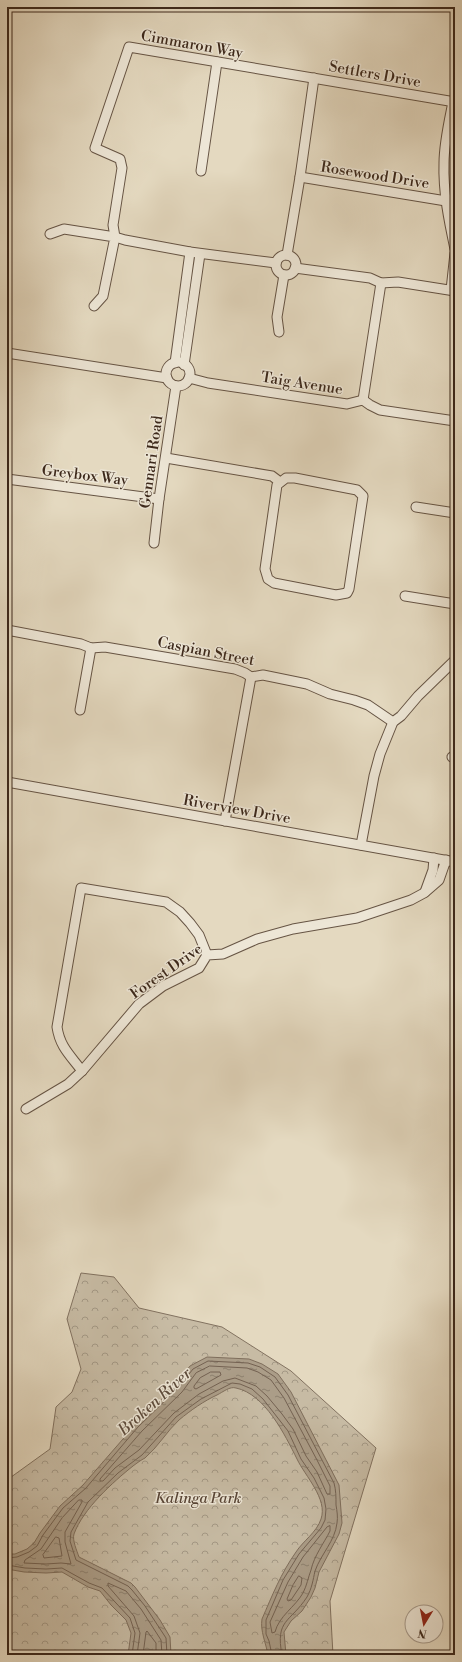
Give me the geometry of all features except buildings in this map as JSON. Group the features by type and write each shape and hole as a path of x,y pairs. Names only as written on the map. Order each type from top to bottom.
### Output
{"street":[{"name":"Cimmaron Way","path":"115,236 113,225 122,168 120,159 96,148 129,47 314,78"},
{"path":"201,171 217,62"},
{"name":"Settlers Drive","path":"287,255 314,78 454,102"},
{"path":"454,102 445,145 444,164 446,201 455,249"},
{"name":"Rosewood Drive","path":"300,177 446,201"},
{"path":"50,234 64,229 115,236 125,240 200,254 276,264"},
{"path":"94,306 103,296 115,236"},
{"path":"180,364 190,252"},
{"path":"295,268 370,278 381,283 398,282 453,290 455,253"},
{"path":"180,364 200,254"},
{"path":"287,255 294,260 295,268 292,273 284,275 278,271 276,264 281,256 287,255"},
{"path":"279,332 277,317 284,275"},
{"path":"363,400 381,283"},
{"path":"7,353 167,378 176,386 184,384 189,378 189,370 180,364"},
{"path":"167,378 168,369 180,364"},
{"name":"Taig Avenue","path":"189,378 208,383 347,404 363,400 370,406 380,410 455,421"},
{"name":"Gennari Road","path":"154,543 176,386"},
{"path":"165,461 272,476 278,483 265,569 266,576 274,584 336,596 346,593 349,589 363,496 362,493 357,490 296,478 286,478 278,483"},
{"name":"Greybox Way","path":"7,479 159,499"},
{"path":"416,507 455,513"},
{"path":"405,596 455,604"},
{"name":"Caspian Street","path":"7,630 81,644 91,648 105,646 235,669 251,677 263,675 307,684 330,694 354,700 368,706 393,722"},
{"path":"80,710 91,648"},
{"path":"361,845 374,776 380,754 393,722 401,716 418,696 455,660"},
{"path":"225,821 251,677"},
{"name":"Riverview Drive","path":"9,783 450,861"},
{"path":"424,894 433,870 434,858"},
{"name":"Forest Drive","path":"26,1109 68,1084 82,1071 139,1004 163,986 199,968 207,955 223,954 257,939 293,929 357,918 411,900 424,894 439,880 450,861"},
{"path":"82,1071 59,1039 57,1027 81,888 166,902 180,912 190,923 199,935 207,955"}],"green space":[{"name":"Kalinga Park","path":"81,1273 114,1277 139,1308 222,1327 291,1371 376,1448 330,1601 333,1655 7,1655 7,1480 50,1449 56,1407 72,1392 81,1369 67,1319"}],"water":[{"path":"207,1357 249,1359 262,1364 278,1374 291,1392 339,1485 342,1523 339,1534 319,1572 311,1597 302,1611 291,1621 284,1632 286,1655 268,1655 262,1632 262,1619 286,1568 299,1548 319,1524 322,1511 319,1496 273,1417 256,1398 236,1388 231,1388 202,1403 179,1420 150,1454 125,1472 99,1497 84,1515 74,1534 74,1542 79,1557 131,1583 160,1620 170,1637 171,1655 128,1655 131,1633 126,1620 100,1591 88,1587 62,1572 24,1572 7,1569 7,1554 15,1554 27,1549 34,1543 60,1506 83,1485 136,1424 145,1417 175,1385 190,1366"}],"water label":[{"name":"Broken River","path":"154,1401"}]}
